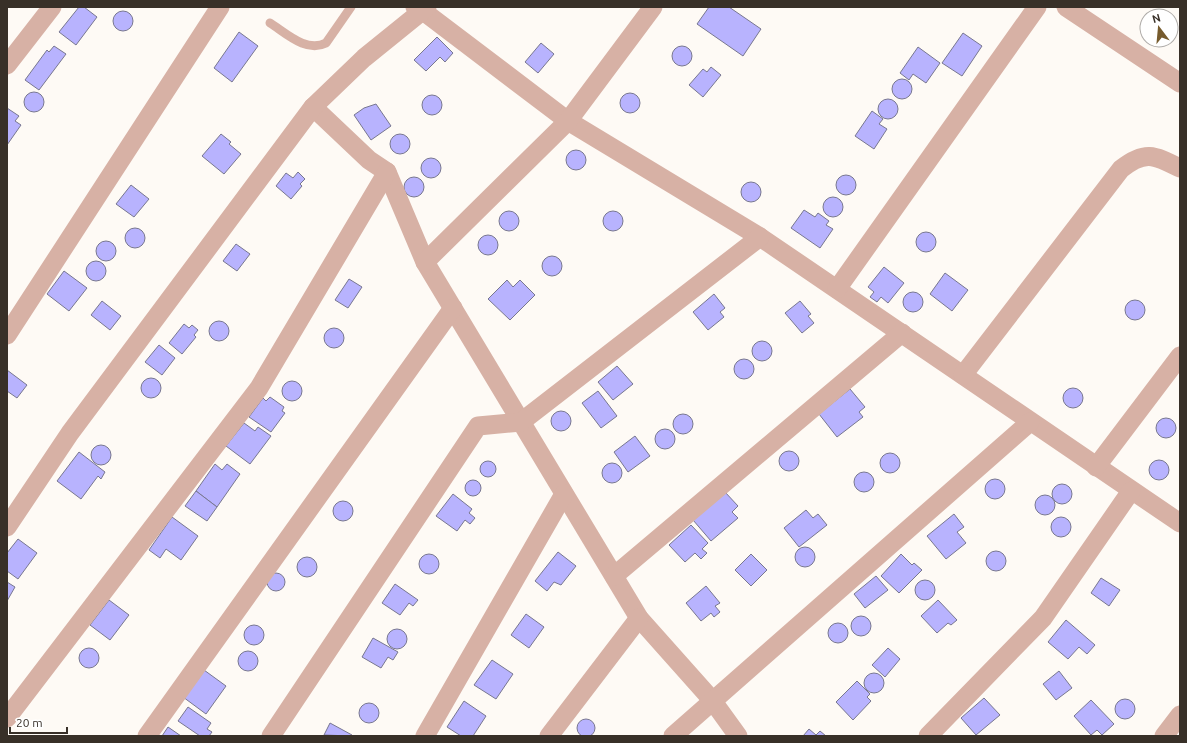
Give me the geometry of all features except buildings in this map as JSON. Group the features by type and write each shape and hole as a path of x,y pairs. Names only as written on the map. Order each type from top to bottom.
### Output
{"street":[{"path":"7,65 52,7"},
{"path":"7,335 220,7"},
{"path":"425,262 568,121 653,7"},
{"path":"837,289 1037,7"},
{"path":"1066,7 1180,83"},
{"path":"7,527 70,433 313,107 364,58 422,8 568,121 760,237 1180,524"},
{"path":"313,107 369,160 387,172 425,262 639,618 712,700 738,736"},
{"path":"963,375 1121,170 1135,158 1144,156 1163,160 1180,168"},
{"path":"7,718 259,388 387,172"},
{"path":"271,736 478,426 521,422 760,237"},
{"path":"147,736 453,308"},
{"path":"614,576 902,333"},
{"path":"1096,467 1180,356"},
{"path":"673,736 712,700 1030,422"},
{"path":"928,736 1043,618 1131,491"},
{"path":"425,736 564,494"},
{"path":"549,736 639,618"},
{"path":"1164,736 1180,715"}],"lane":[{"path":"270,23 306,46 320,46 326,43 351,7"}]}
